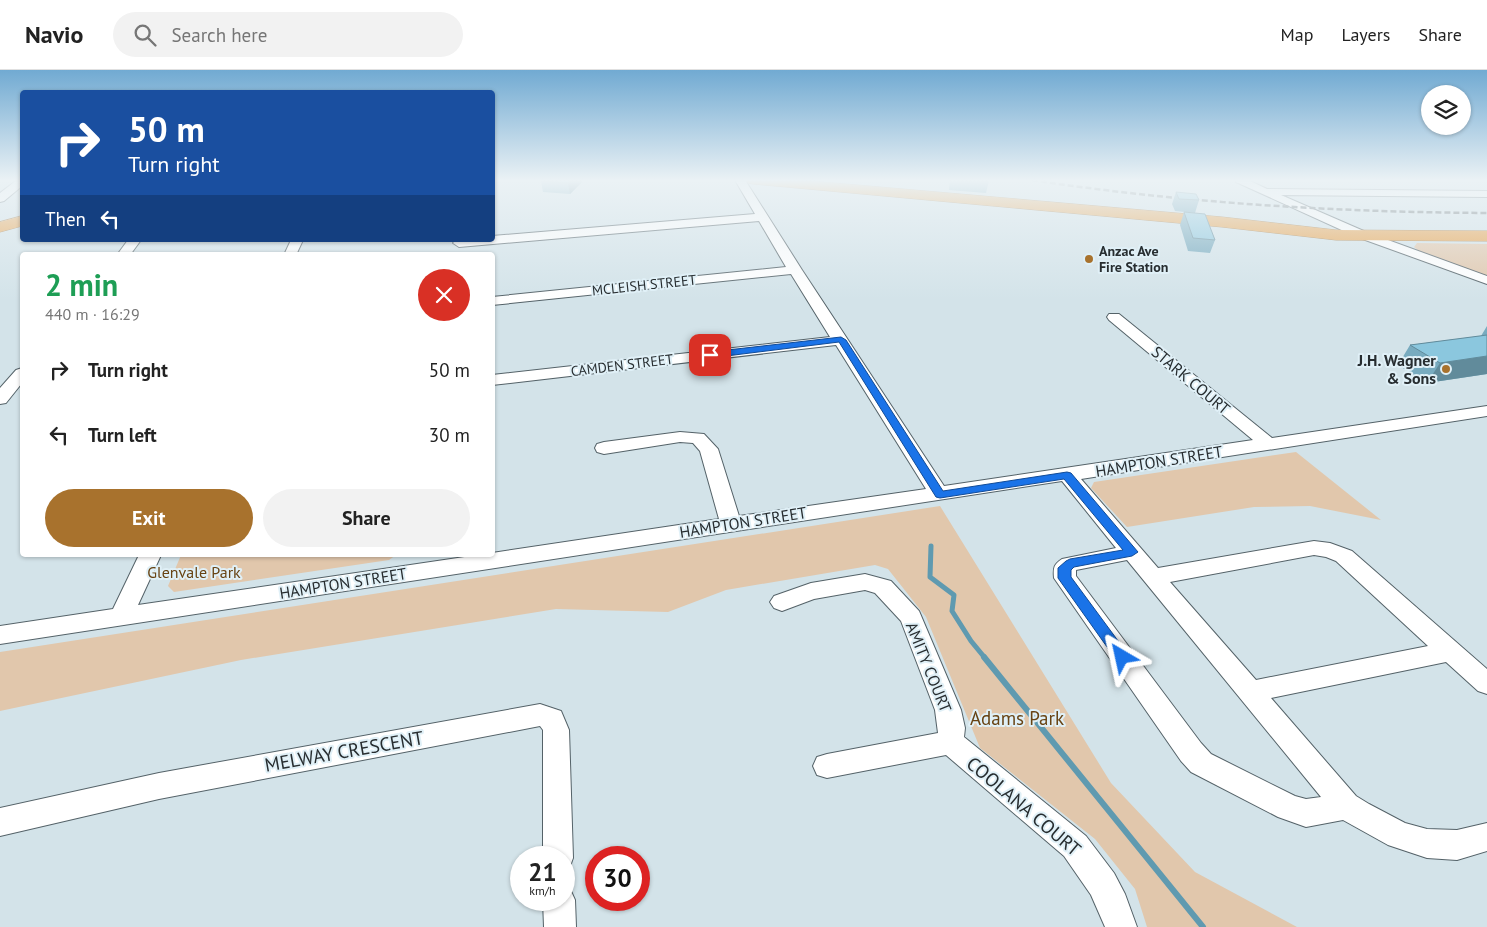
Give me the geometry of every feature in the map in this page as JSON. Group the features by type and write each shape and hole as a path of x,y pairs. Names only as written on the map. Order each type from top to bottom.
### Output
{"highway":[{"path":"1200,220 1350,233 1464,236"},
{"path":"1283,226 1306,223 1306,220"},
{"path":"0,227 20,222"},
{"path":"1234,223 1257,227 1421,237 1487,236"},
{"path":"0,232 20,227"},
{"path":"1416,257 1401,245 1402,242 1421,237"}],"street":[{"path":"459,246 731,220"},
{"path":"764,220 940,495"},
{"path":"1321,220 1391,250 1487,280"},
{"path":"125,252 133,242"},
{"name":"MCLEISH STREET","path":"495,301 795,270"},
{"name":"STARK COURT","path":"1114,317 1267,443"},
{"name":"CAMDEN STREET","path":"495,380 841,340"},
{"path":"0,400 20,375"},
{"name":"HAMPTON STREET","path":"495,554 940,495 1487,410"},
{"path":"604,448 680,437 698,438 709,449 731,524"},
{"path":"1067,475 1346,806 1404,838 1430,844 1458,845 1487,837"},
{"path":"1153,578 1314,548 1330,550 1344,556 1487,684"},
{"path":"1132,552 1070,564 1064,568 1065,578 1201,764 1288,807 1306,813 1346,806"},
{"path":"121,617 149,557"},
{"name":"HAMPTON STREET","path":"0,635 121,617 428,563 475,557"},
{"name":"AMITY COURT","path":"782,602 811,590 865,582 883,587 911,618 948,710 952,728 950,742"},
{"path":"1250,692 1450,650"},
{"name":"MELWAY CRESCENT","path":"0,822 159,786 540,715 552,719 556,730 558,846"},
{"path":"827,766 950,742"},
{"name":"COOLANA COURT","path":"950,742 1075,846 1088,861 1112,903 1121,927"},
{"path":"559,911 560,927"}],"green space":[{"path":"1417,243 1487,244 1487,276 1421,253 1414,247"},
{"path":"1296,452 1381,520 1310,506 1254,507 1127,527 1091,488 1094,482"},
{"name":"Adams Park","path":"940,506 1111,783 1195,872 1297,927 1147,927 1135,889 1095,839 980,748 926,617 888,569 875,565 726,590 668,612 556,609 241,660 0,711 0,652"},
{"name":"Glenvale Park","path":"180,557 393,557 389,560 174,592 168,586"}],"building":[{"path":"1187,220 1207,220 1215,240 1193,238"},
{"path":"1487,335 1487,356 1440,363 1410,345"}],"waterway":[{"path":"931,546 930,577 954,595 952,611 971,641 985,658"},
{"path":"984,657 1203,927"}],"place":[{"name":"Anzac Ave Fire Station","path":"1089,259"},
{"name":"J.H. Wagner & Sons","path":"1446,369"}],"route":[{"path":"710,355 841,340 940,495 1067,475 1132,552 1070,564 1064,568 1065,578 1122,657"}]}
